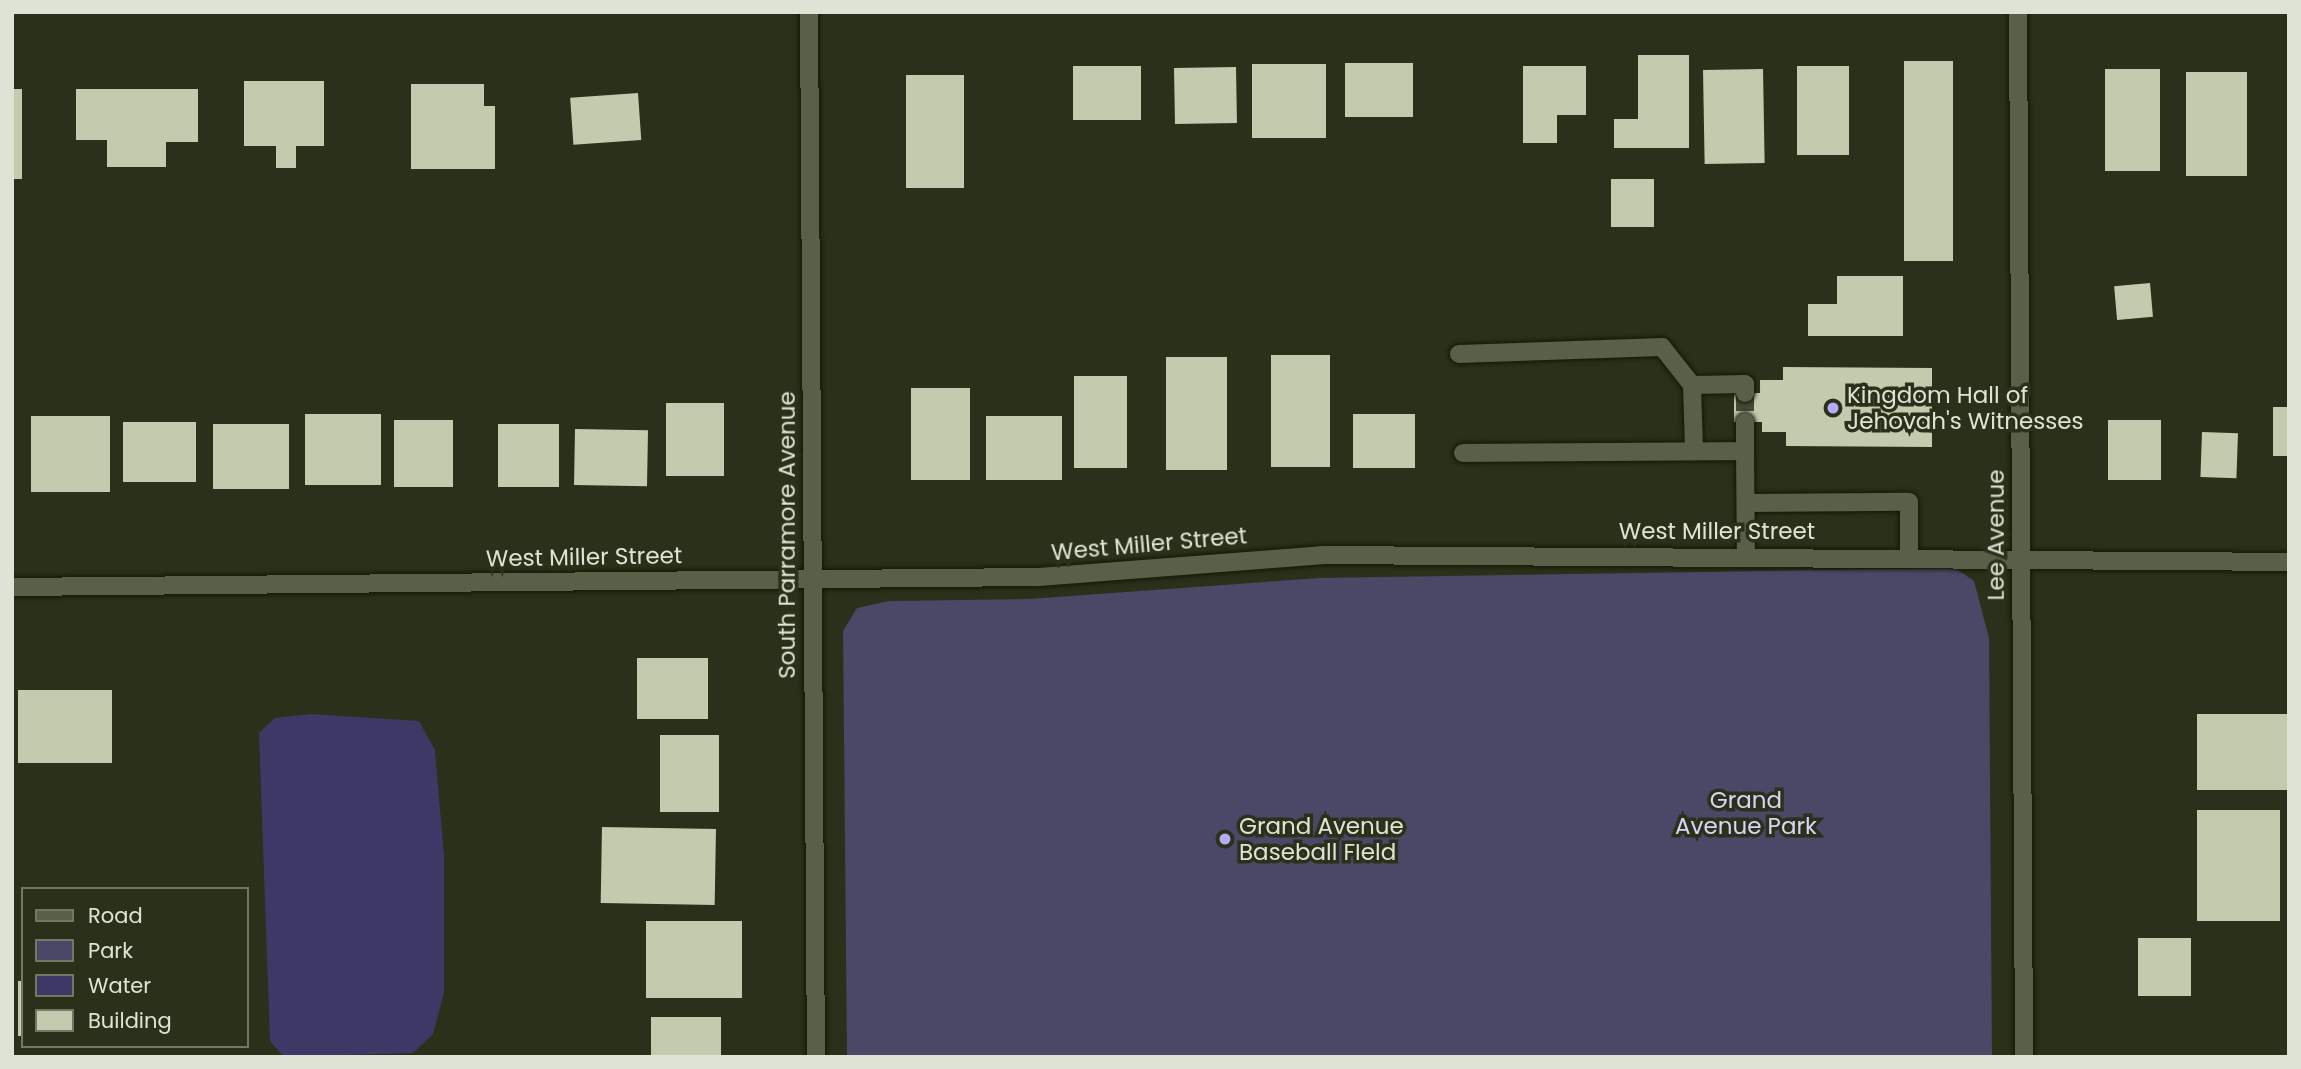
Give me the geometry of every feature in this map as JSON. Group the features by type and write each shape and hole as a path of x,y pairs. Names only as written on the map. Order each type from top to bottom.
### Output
{"street":[{"name":"South Parramore Avenue","path":"809,12 816,1057"},
{"name":"Lee Avenue","path":"2018,12 2024,1057"},
{"path":"1459,354 1662,347 1692,385 1694,450"},
{"path":"1692,385 1745,384 1745,393"},
{"path":"1745,422 1746,556"},
{"path":"1463,453 1745,451"},
{"path":"1746,503 1909,502 1909,556"},
{"name":"West Miller Street","path":"12,587 1038,578 1322,555 2020,556 2289,562"}],"green space":[{"name":"Grand Avenue Park","path":"1955,568 1974,581 1989,638 1992,1057 847,1057 843,631 857,608 889,601 1029,599 1319,578"}],"water":[{"path":"311,714 419,721 435,750 444,856 444,993 433,1034 413,1053 284,1057 270,1041 259,733 275,718"}],"building":[{"path":"1638,55 1689,55 1689,148 1614,148 1614,119 1638,119"},
{"path":"1904,61 1953,61 1953,261 1904,261"},
{"path":"1345,63 1413,63 1413,117 1345,117"},
{"path":"1252,64 1326,64 1326,138 1252,138"},
{"path":"1073,66 1141,66 1141,120 1073,120"},
{"path":"1523,66 1586,66 1586,115 1557,115 1557,143 1523,143"},
{"path":"1797,66 1849,66 1849,155 1797,155"},
{"path":"1236,67 1237,123 1175,124 1174,68"},
{"path":"1763,69 1765,163 1705,164 1703,70"},
{"path":"2105,69 2160,69 2160,171 2105,171"},
{"path":"2186,72 2247,72 2247,176 2186,176"},
{"path":"906,75 964,75 964,188 906,188"},
{"path":"244,81 324,81 324,146 296,146 296,168 276,168 276,146 244,146"},
{"path":"411,84 484,84 484,106 495,106 495,169 411,169"},
{"path":"12,89 22,89 22,179 12,179"},
{"path":"76,89 198,89 198,142 166,142 166,167 107,167 107,140 76,140"},
{"path":"638,93 641,140 573,145 570,98"},
{"path":"1611,179 1654,179 1654,227 1611,227"},
{"path":"1837,276 1903,276 1903,336 1808,336 1808,304 1837,304"},
{"path":"2150,283 2153,317 2117,320 2114,286"},
{"path":"1271,355 1330,355 1330,467 1271,467"},
{"path":"1166,357 1227,357 1227,470 1166,470"},
{"name":"Kingdom Hall of Jehovah's Witnesses","path":"1783,367 1932,368 1932,447 1786,446 1786,432 1762,432 1762,422 1734,422 1734,393 1760,393 1760,380 1783,380"},
{"path":"1074,376 1127,376 1127,468 1074,468"},
{"path":"911,388 970,388 970,480 911,480"},
{"path":"666,403 724,403 724,476 666,476"},
{"path":"2273,407 2289,407 2289,456 2273,456"},
{"path":"305,414 381,414 381,485 305,485"},
{"path":"1353,414 1415,414 1415,468 1353,468"},
{"path":"31,416 110,416 110,492 31,492"},
{"path":"986,416 1062,416 1062,480 986,480"},
{"path":"394,420 453,420 453,487 394,487"},
{"path":"2108,420 2161,420 2161,480 2108,480"},
{"path":"123,422 196,422 196,482 123,482"},
{"path":"213,424 289,424 289,489 213,489"},
{"path":"498,424 559,424 559,487 498,487"},
{"path":"575,429 648,430 647,486 574,485"},
{"path":"2202,432 2238,433 2236,478 2200,477"},
{"path":"637,658 708,658 708,719 637,719"},
{"path":"18,690 112,690 112,763 18,763"},
{"path":"2197,714 2289,714 2289,790 2197,790"},
{"path":"660,735 719,735 719,812 660,812"},
{"path":"2197,810 2280,810 2280,921 2197,921"},
{"path":"602,827 716,829 715,905 601,903"},
{"path":"646,921 742,921 742,998 646,998"},
{"path":"2138,938 2191,938 2191,996 2138,996"},
{"path":"18,981 21,981 21,1036 18,1036"},
{"path":"651,1017 721,1017 721,1057 651,1057"}],"tunnel":[{"path":"1745,393 1745,422"}],"place":[{"name":"Kingdom Hall of Jehovah's Witnesses","path":"1833,408"},
{"name":"Grand Avenue Baseball FIeld","path":"1225,839"}]}
